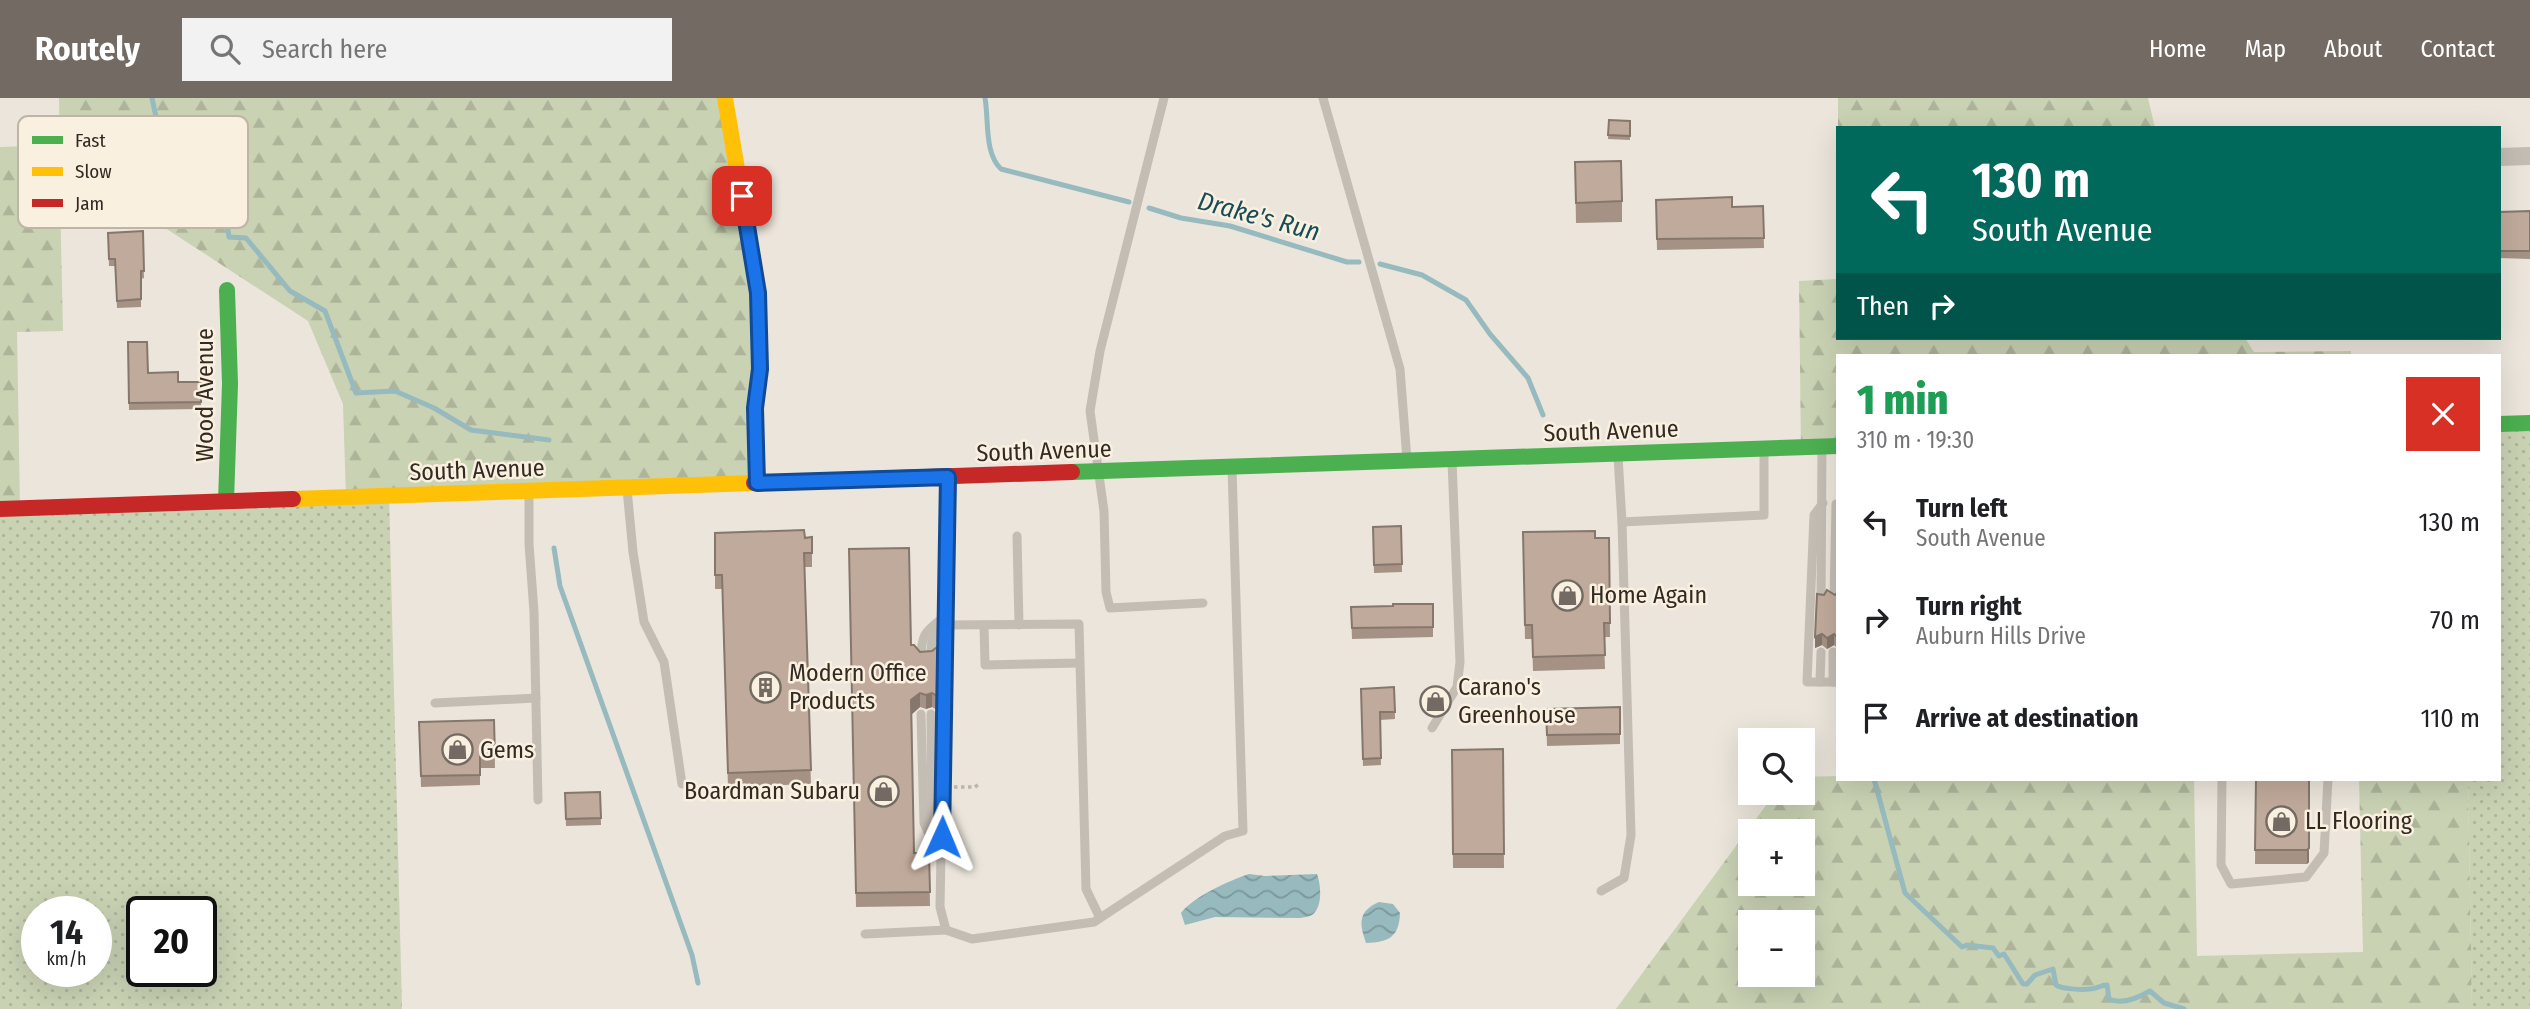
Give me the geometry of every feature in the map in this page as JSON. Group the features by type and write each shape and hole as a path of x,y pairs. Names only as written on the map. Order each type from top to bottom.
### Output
{"main road":[{"path":"726,98 758,293 760,369 755,408 757,483"},
{"name":"Wood Avenue","path":"226,500 230,384 227,290"},
{"path":"2501,424 2530,423"},
{"name":"South Avenue","path":"0,509 1830,447"}],"street":[{"path":"2501,157 2530,156"}],"lane":[{"path":"1164,98 1100,351 1090,411 1104,511 1106,592 1110,608 1203,603"},
{"path":"1323,98 1400,369 1407,461"},
{"path":"1821,599 1823,503 1830,447"},
{"path":"1622,522 1764,515 1764,449"},
{"path":"1601,891 1624,878 1631,835 1618,454"},
{"path":"1432,728 1457,687 1460,662 1452,460"},
{"path":"865,934 946,930 972,939 1094,922 1225,836 1242,831 1232,467"},
{"path":"946,930 940,907 948,477"},
{"path":"627,488 633,552 644,622 664,662 682,784"},
{"path":"529,491 538,800"},
{"path":"1823,503 1836,504"},
{"path":"1823,503 1814,515 1807,682 1835,682 1833,652"},
{"path":"1017,536 1018,625"},
{"path":"1834,599 1836,536"},
{"path":"925,659 921,638 928,629 944,621 984,625 1079,624 1086,889 1100,918"},
{"path":"984,625 985,665 1079,663"},
{"path":"1821,652 1821,682"},
{"path":"435,703 536,698"},
{"path":"926,714 932,822 941,862"},
{"path":"2222,781 2221,865 2231,884 2306,877 2324,853 2328,781"}],"path":[{"path":"967,787 979,784"}],"green space":[{"path":"59,98 725,98 758,293 757,483 346,497 343,404 308,321 165,228 248,228 248,116 59,116"},
{"path":"1838,98 2148,98 2155,126 1838,126"},
{"path":"18,146 18,228 61,228 63,331 17,332 20,508 0,509 0,147"},
{"path":"1836,279 1836,340 2246,340 2254,352 2351,351 2351,354 1836,354 1836,446 1801,448 1799,281"},
{"path":"2530,423 2530,1009 2472,1009 2468,781 2501,781 2501,424"},
{"path":"389,495 402,1009 0,1009 0,509"},
{"path":"1836,776 1836,781 2194,781 2197,956 2363,952 2359,781 2468,781 2472,1009 1616,1009 1738,843 1738,896 1815,896 1815,819 1756,819 1766,805 1815,805 1815,777"}],"water":[{"path":"1249,874 1317,874 1320,890 1316,911 1300,918 1215,917 1185,925 1181,913 1194,901"},
{"path":"1379,902 1393,904 1400,913 1398,928 1387,939 1366,943 1362,918 1367,909"}],"building":[{"path":"1609,120 1630,121 1630,136 1608,135"},
{"path":"1621,161 1622,201 1576,203 1575,162"},
{"path":"1732,197 1732,207 1763,206 1764,238 1657,239 1656,200"},
{"path":"2530,211 2530,251 2501,251 2501,212"},
{"path":"143,231 144,271 141,271 141,299 117,301 115,259 109,259 108,233"},
{"path":"128,342 147,342 148,373 178,372 178,382 201,382 201,402 129,403"},
{"path":"1401,526 1402,564 1374,565 1373,527"},
{"name":"Modern Office Products","path":"804,530 805,538 812,537 812,553 804,553 811,770 728,773 722,575 715,575 715,533"},
{"name":"Home Again","path":"1595,531 1595,538 1609,538 1610,623 1604,623 1605,655 1533,657 1532,625 1525,625 1523,532"},
{"name":"Boardman Subaru","path":"909,548 911,645 920,652 932,651 937,647 937,696 920,693 911,700 914,853 929,853 930,892 856,893 849,549"},
{"path":"1827,590 1836,594 1836,636 1834,634 1827,638 1822,634 1815,637 1817,594 1824,595"},
{"path":"1433,604 1433,627 1352,628 1351,607"},
{"path":"1394,687 1395,712 1380,712 1381,758 1363,759 1361,689"},
{"path":"1620,707 1620,734 1547,735 1546,709"},
{"name":"Gems","path":"494,720 495,757 480,757 480,775 421,776 419,722"},
{"path":"1503,749 1504,854 1453,854 1452,750"},
{"name":"LL Flooring","path":"2256,781 2309,781 2309,848 2255,850"},
{"path":"600,792 601,818 566,819 565,793"}],"waterway":[{"path":"152,98 156,116"},
{"name":"Drake's Run","path":"985,98 992,154 1001,169 1129,202"},
{"name":"Drake's Run","path":"1149,208 1181,218 1230,226 1347,262 1359,262"},
{"path":"228,228 229,237 246,238 290,291 325,311 356,393 395,391 434,408 471,430 549,440"},
{"name":"Drake's Run","path":"1380,264 1422,275 1466,300 1490,334 1528,378 1543,415"},
{"path":"554,548 560,586 692,955 698,983"},
{"name":"Drake's Run","path":"1875,781 1905,893 1962,947 1967,945 1993,948 1999,956 2004,954 2023,984 2027,984 2035,975 2053,969 2056,985 2059,986 2087,989 2107,985 2109,999 2114,1001 2125,1001 2150,991 2164,1003 2184,1009"}],"traffic: fast":[{"path":"226,501 230,384 227,290"},
{"path":"2501,424 2530,423"},
{"path":"1072,472 1836,446"}],"traffic: slow":[{"path":"725,98 758,293 760,369 755,408 757,483"},
{"path":"293,499 754,483"}],"traffic: jam":[{"path":"754,483 1072,472"},
{"path":"0,509 293,499"}],"place":[{"name":"Home Again","path":"1567,595"},
{"name":"Modern Office Products","path":"766,687"},
{"name":"Carano's Greenhouse","path":"1435,701"},
{"name":"Gems","path":"457,750"},
{"name":"Boardman Subaru","path":"883,791"},
{"name":"LL Flooring","path":"2282,821"}],"route":[{"path":"742,196 758,293 760,369 755,408 757,483 948,477 942,837"}]}
